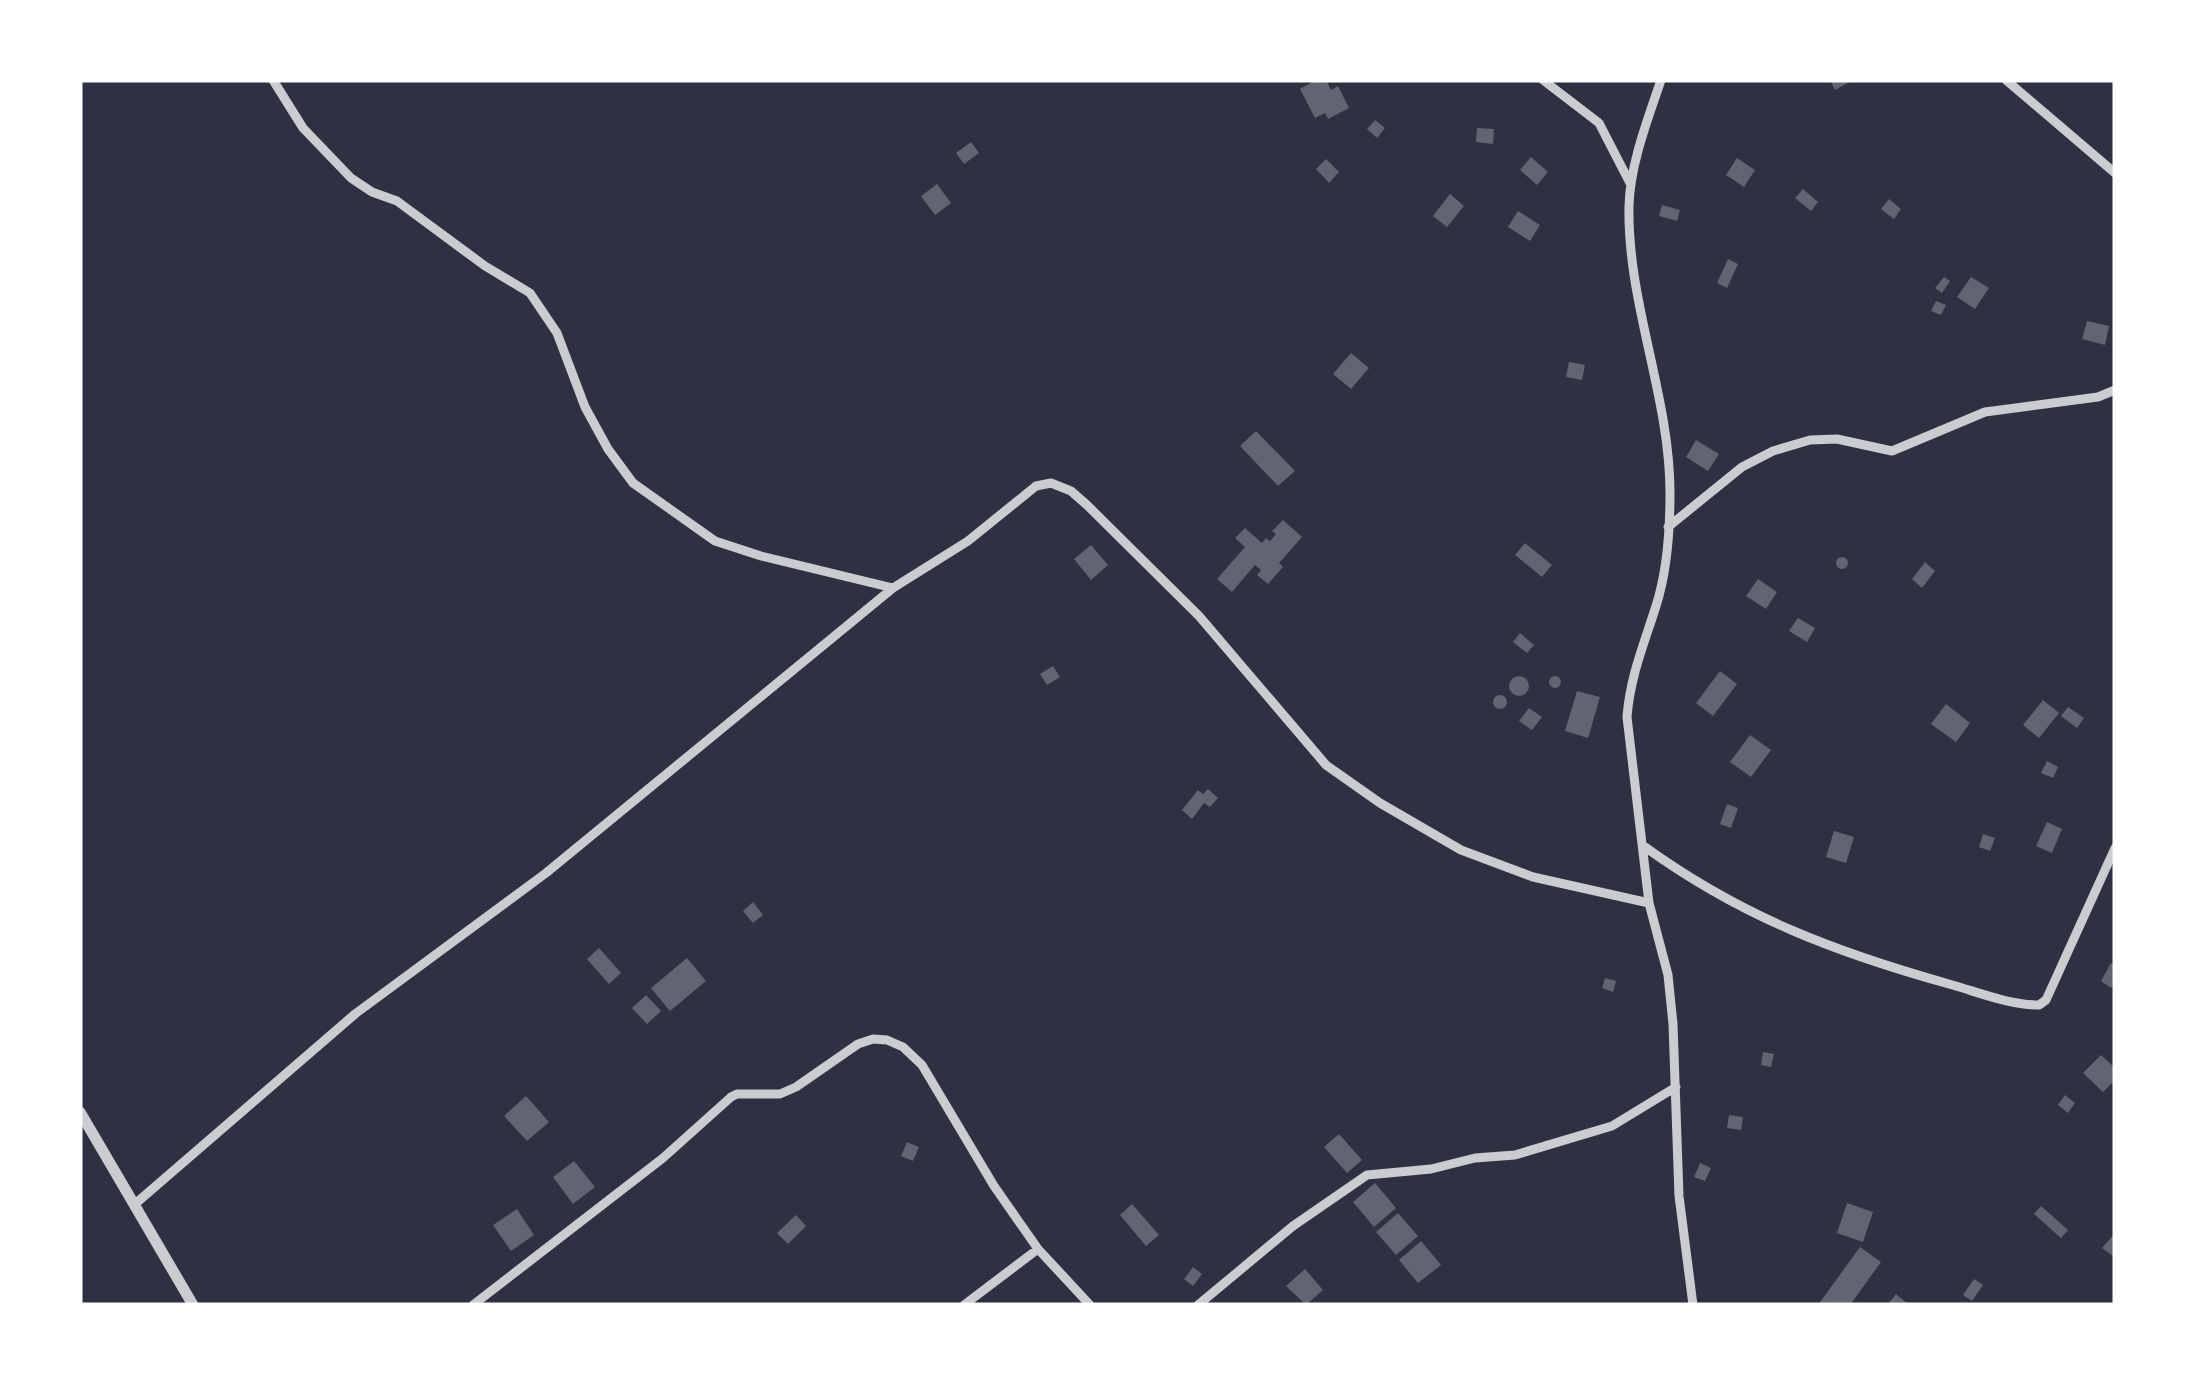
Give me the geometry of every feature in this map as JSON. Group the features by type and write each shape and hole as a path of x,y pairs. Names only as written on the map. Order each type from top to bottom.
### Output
{"street":[{"path":"273,80 304,128 352,178 372,192 397,201 484,266 530,293 558,333 585,408 634,483 715,542 893,588"},
{"path":"1543,80 1599,123 1632,185"},
{"path":"1661,80 1629,206 1648,359 1664,420 1670,491 1657,604 1629,691 1627,717 1649,903 1668,975 1683,1240 1693,1305"},
{"path":"2006,80 2115,172"},
{"path":"1668,527 1742,467 1773,450 1810,440 1837,439 1892,451 1984,412 2098,397 2115,390"},
{"path":"135,1204 355,1014 546,873 893,588 968,541 1036,486 1051,483 1087,505 1199,616 1326,765 1380,803 1462,850 1533,877 1649,903"},
{"path":"1644,847 1692,881 1749,913 1837,950 2038,1006 2046,1000 2115,848"},
{"path":"473,1305 663,1158 731,1097 780,1094 873,1038 902,1046 922,1065 994,1186 1038,1249 1090,1305"},
{"path":"1198,1305 1293,1226 1367,1174 1432,1170 1474,1158 1515,1155 1612,1126 1676,1087"},
{"path":"80,1112 193,1305"},
{"path":"964,1305 1038,1249"}],"building":[{"path":"1316,80 1326,80 1331,90 1338,86 1349,108 1328,119 1325,113 1315,118 1300,89"},
{"path":"1830,80 1853,80 1835,90"},
{"path":"1375,120 1385,128 1377,138 1367,129"},
{"path":"1477,128 1494,129 1493,144 1476,142"},
{"path":"971,142 979,153 964,164 956,153"},
{"path":"1531,157 1548,172 1537,185 1520,170"},
{"path":"1737,158 1755,170 1744,187 1726,175"},
{"path":"1326,159 1339,172 1329,183 1316,169"},
{"path":"937,184 951,203 935,215 921,196"},
{"path":"1803,189 1818,202 1811,211 1795,198"},
{"path":"1450,194 1464,206 1447,227 1433,216"},
{"path":"1889,199 1901,209 1894,219 1881,209"},
{"path":"1662,205 1680,210 1677,221 1659,216"},
{"path":"1518,211 1540,225 1530,241 1508,227"},
{"path":"1728,259 1738,264 1727,288 1717,283"},
{"path":"1944,277 1950,281 1942,293 1935,288"},
{"path":"1971,277 1989,288 1975,309 1957,297"},
{"path":"1936,301 1946,305 1941,315 1931,311"},
{"path":"2087,321 2109,326 2105,345 2082,339"},
{"path":"1351,353 1369,368 1351,389 1333,374"},
{"path":"1569,362 1585,365 1582,380 1566,377"},
{"path":"1256,431 1295,471 1278,486 1240,446"},
{"path":"1696,440 1719,454 1708,471 1686,457"},
{"path":"1283,520 1302,537 1279,563 1283,567 1268,584 1257,575 1261,570 1255,565 1232,592 1217,579 1245,547 1235,538 1245,528 1262,543 1266,538 1270,541 1276,534 1272,531"},
{"path":"1525,543 1552,565 1542,577 1515,555"},
{"path":"1091,545 1108,565 1091,580 1074,559"},
{"path":"1837,558 1847,558 1847,568 1837,568"},
{"path":"1925,562 1935,571 1922,588 1912,579"},
{"path":"1758,579 1777,592 1766,609 1746,596"},
{"path":"1798,618 1815,628 1807,642 1789,631"},
{"path":"1520,633 1534,645 1527,653 1513,642"},
{"path":"1053,666 1060,677 1047,685 1040,674"},
{"path":"1720,671 1737,684 1713,716 1696,703"},
{"path":"1515,676 1523,676 1529,686 1523,696 1515,696 1509,690 1509,682"},
{"path":"1555,676 1561,682 1555,688 1549,682"},
{"path":"1577,691 1600,697 1588,738 1565,731"},
{"path":"1500,695 1507,702 1500,709 1493,702"},
{"path":"2043,700 2059,713 2039,738 2023,725"},
{"path":"1946,704 1970,723 1956,742 1931,724"},
{"path":"2068,707 2084,718 2077,728 2061,716"},
{"path":"1529,708 1542,717 1532,730 1519,721"},
{"path":"1750,735 1771,750 1751,777 1730,762"},
{"path":"2047,761 2058,767 2053,778 2041,773"},
{"path":"1208,789 1218,798 1210,807 1204,803 1192,819 1182,810 1198,790 1203,794"},
{"path":"1727,804 1738,808 1731,828 1720,824"},
{"path":"2047,822 2062,829 2052,853 2036,846"},
{"path":"1834,831 1854,837 1846,863 1826,857"},
{"path":"1983,834 1995,838 1990,851 1979,847"},
{"path":"753,902 763,915 753,923 743,911"},
{"path":"599,948 621,973 609,984 587,959"},
{"path":"687,958 706,981 670,1011 651,988"},
{"path":"2111,963 2115,965 2115,982 2111,988 2101,981"},
{"path":"1605,978 1616,981 1613,992 1602,988"},
{"path":"646,995 661,1011 647,1024 632,1008"},
{"path":"1763,1052 1774,1054 1771,1067 1761,1065"},
{"path":"2101,1055 2115,1068 2115,1080 2103,1092 2083,1073"},
{"path":"2065,1095 2075,1103 2068,1113 2058,1105"},
{"path":"526,1096 549,1122 527,1141 504,1116"},
{"path":"1729,1115 1743,1117 1741,1130 1727,1128"},
{"path":"1339,1134 1362,1160 1347,1173 1324,1147"},
{"path":"907,1142 919,1147 913,1161 901,1156"},
{"path":"574,1161 595,1187 573,1204 553,1177"},
{"path":"1700,1163 1711,1168 1705,1181 1694,1177"},
{"path":"1375,1183 1396,1208 1374,1227 1353,1202"},
{"path":"1847,1203 1873,1212 1863,1242 1837,1233"},
{"path":"1132,1204 1159,1235 1146,1246 1120,1215"},
{"path":"2041,1206 2068,1230 2061,1238 2034,1214"},
{"path":"517,1209 534,1235 511,1251 493,1225"},
{"path":"1398,1213 1418,1236 1396,1255 1376,1232"},
{"path":"796,1215 806,1226 788,1244 777,1233"},
{"path":"2115,1233 2115,1254 2113,1256 2102,1248"},
{"path":"1421,1241 1441,1265 1418,1283 1399,1260"},
{"path":"1860,1247 1881,1262 1850,1305 1818,1305"},
{"path":"1193,1267 1202,1274 1193,1286 1184,1279"},
{"path":"1305,1269 1323,1290 1306,1305 1286,1286"},
{"path":"1974,1279 1983,1285 1972,1301 1963,1295"},
{"path":"1896,1294 1909,1305 1887,1305"}]}
